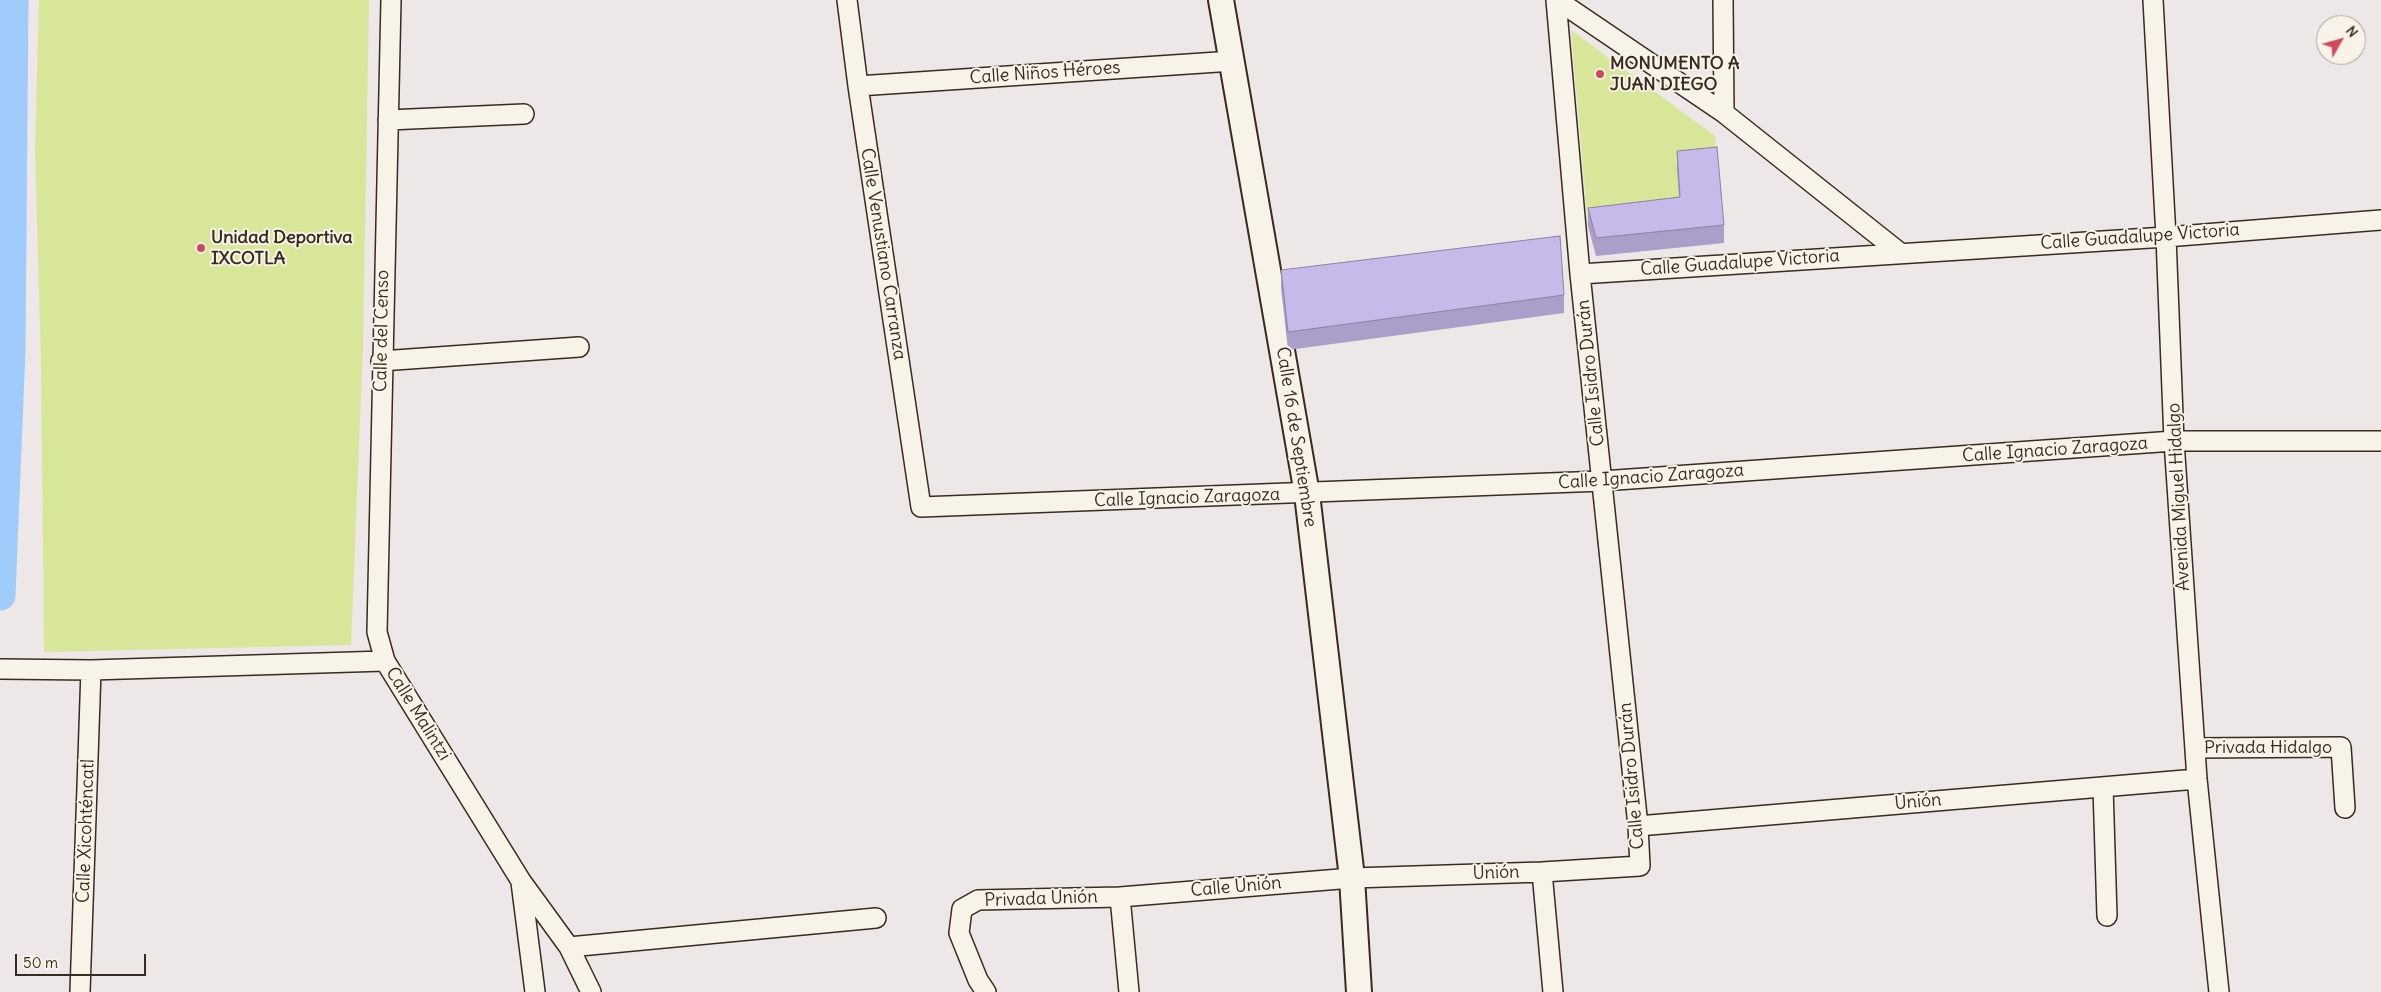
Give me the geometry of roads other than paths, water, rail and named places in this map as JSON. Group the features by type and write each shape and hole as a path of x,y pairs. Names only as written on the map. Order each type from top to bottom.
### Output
{"street":[{"name":"Calle del Censo","path":"385,661 377,632 381,361 391,0"},
{"name":"Calle Venustiano Carranza","path":"847,0 920,507"},
{"name":"Calle 16 de Septiembre","path":"1221,0 1307,494 1352,878 1359,992"},
{"path":"1557,0 1724,114 1899,252"},
{"name":"Calle Isidro Durán","path":"1557,0 1580,274 1638,826 1640,866"},
{"path":"1724,0 1724,114"},
{"name":"Avenida Miguel Hidalgo","path":"2152,0 2166,237 2174,441 2197,779 2219,992"},
{"name":"Calle Niños Héroes","path":"858,86 1233,61"},
{"path":"388,120 524,114"},
{"name":"Calle Guadalupe Victoria","path":"1580,274 1899,252 2166,237 2381,220"},
{"path":"381,361 579,347"},
{"name":"Calle Ignacio Zaragoza","path":"920,507 1307,494 1602,481 2174,441 2381,441"},
{"name":"Calle Malintzi","path":"0,669 91,670 385,661 521,881 569,947 591,992"},
{"name":"Calle Xicohténcatl","path":"80,992 91,670"},
{"name":"Privada Hidalgo","path":"2195,748 2341,747 2345,808"},
{"name":"Unión","path":"1638,826 2197,779"},
{"path":"2103,787 2107,916"},
{"name":"Unión","path":"1352,878 1542,872 1640,866"},
{"path":"1542,872 1553,992"},
{"name":"Calle Unión","path":"1120,897 1352,878"},
{"path":"521,881 535,992"},
{"path":"1120,897 1129,992"},
{"name":"Privada Unión","path":"986,992 978,980 959,933 962,909 978,900 1120,897"},
{"path":"569,947 876,918"}],"waterway":[{"path":"0,595 10,349 13,0"}],"place":[{"name":"MONUMENTO A JUAN DIEGO","path":"1600,74"},
{"name":"Unidad Deportiva IXCOTLA","path":"201,248"}]}
